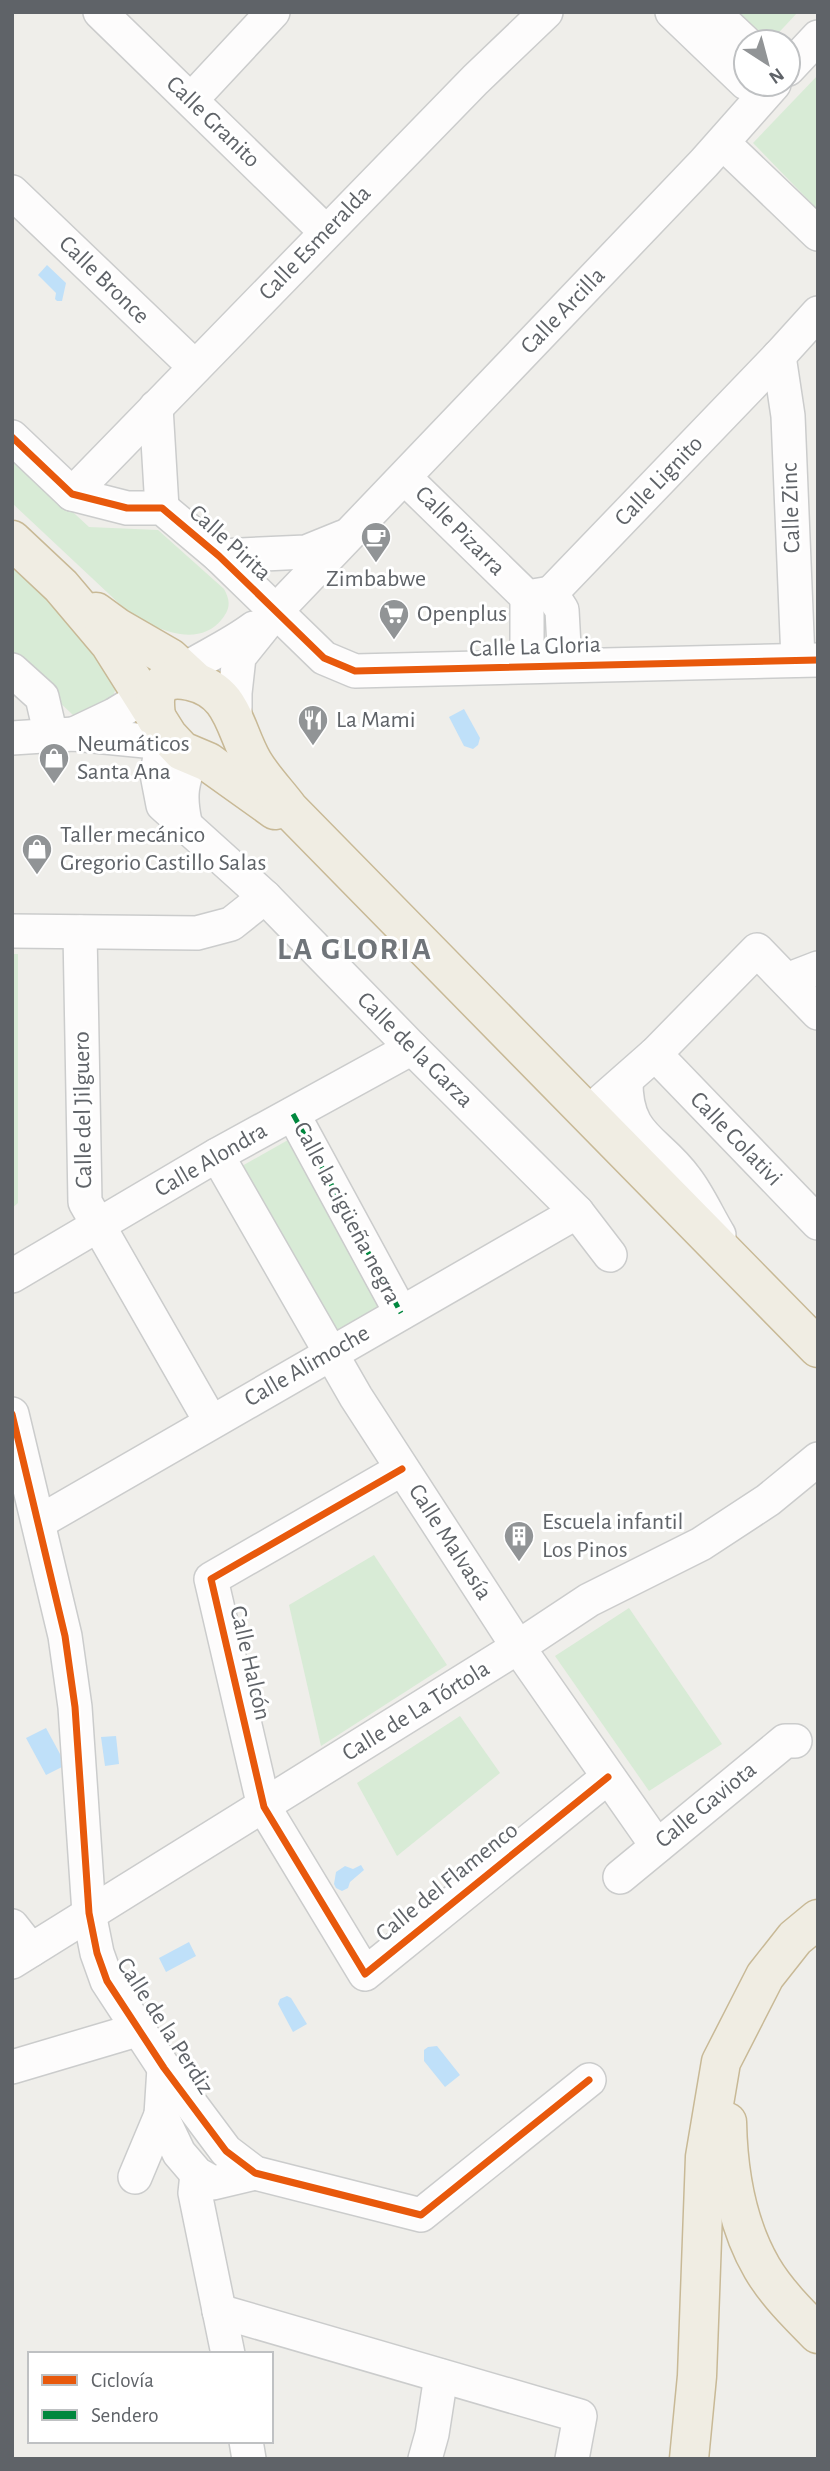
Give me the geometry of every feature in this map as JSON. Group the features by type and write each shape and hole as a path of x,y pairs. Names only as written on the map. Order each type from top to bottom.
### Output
{"highway":[{"path":"12,540 61,586 118,628 170,658 174,717 218,762 233,755 239,744 237,725"},
{"path":"174,717 211,689 229,707 253,762 289,809 818,1348"},
{"path":"174,717 344,866"},
{"path":"689,2459 697,2376 705,2157 721,2062 765,1976 795,1938 818,1919"},
{"path":"743,2017 727,2099 728,2160 742,2221 762,2268 796,2312 818,2334"}],"street":[{"name":"Calle Granito","path":"100,12 326,232"},
{"path":"191,100 273,12"},
{"name":"Calle Esmeralda","path":"475,80 517,12"},
{"name":"Calle Esmeralda","path":"65,487 156,407 475,80 547,12"},
{"path":"672,12 732,65"},
{"path":"713,12 732,30"},
{"path":"802,54 818,37"},
{"name":"Calle Arcilla","path":"237,725 234,693 239,657 275,611 723,143 750,98"},
{"path":"723,143 818,234"},
{"name":"Calle Bronce","path":"12,192 195,367"},
{"name":"Calle Lignito","path":"539,595 779,356 818,313"},
{"name":"Calle Zinc","path":"779,356 788,416 808,660"},
{"path":"156,407 162,508"},
{"name":"Calle Pirita","path":"12,437 65,487 127,508 162,508 219,556 275,611"},
{"name":"Calle Pizarra","path":"405,478 539,595"},
{"name":"Calle Arcilla","path":"219,556 306,552 349,535"},
{"path":"527,666 539,595 562,610 565,665"},
{"name":"Calle Arcilla","path":"63,735 174,717 198,660 231,645 275,611"},
{"name":"Calle La Gloria","path":"275,611 324,658 355,671 808,660"},
{"path":"12,670 42,698 63,735"},
{"path":"12,738 63,735 145,741 174,717"},
{"name":"Calle de la Garza","path":"174,717 183,779 180,800 174,814 265,897 577,1212 610,1255"},
{"path":"12,931 197,933 231,924 265,897"},
{"name":"Calle del Jilguero","path":"80,932 85,1202 211,1422"},
{"path":"588,1113 655,1054 757,950 818,1013"},
{"path":"787,980 818,968"},
{"name":"Calle Alondra","path":"12,1276 217,1155 412,1048"},
{"name":"Calle Colativi","path":"655,1054 818,1223"},
{"path":"626,1080 625,1101 630,1116 638,1129 685,1178 733,1259"},
{"name":"Calle la cigüeña negra","path":"293,1114 401,1313"},
{"name":"Calle Malvasía","path":"217,1155 330,1353 402,1469 518,1647 657,1846"},
{"name":"Calle Alimoche","path":"39,1522 577,1212"},
{"name":"Calle de la Perdiz","path":"12,1414 65,1636 75,1707 89,1913 97,1952 107,1981 164,2068 226,2151 255,2173 421,2215 589,2080"},
{"name":"Calle de La Tórtola","path":"19,1946 89,1913 264,1807 589,1600 701,1544 768,1500 818,1459"},
{"name":"Calle Halcón","path":"264,1807 211,1579 402,1469"},
{"name":"Calle Gaviota","path":"620,1877 785,1741 795,1741"},
{"name":"Calle del Flamenco","path":"264,1807 365,1974 608,1777"},
{"path":"12,2067 140,2029"},
{"path":"135,2177 161,2115 164,2068"},
{"path":"161,2115 179,2153 197,2174 213,2183 255,2173"},
{"path":"197,2174 195,2193 228,2352"},
{"path":"219,2311 580,2416 572,2459"},
{"path":"425,2459 432,2434 441,2376"}],"green space":[{"path":"739,12 798,12 783,28 756,28"},
{"path":"818,75 818,210 753,143 796,98 802,98 802,92"},
{"path":"12,456 89,527 158,530 224,589 229,604 222,619 212,628 187,635 160,629 125,609 12,503"},
{"path":"12,562 102,655 117,686 112,698 74,716 12,657"},
{"path":"12,954 18,954 18,1203 12,1208"},
{"path":"288,1140 386,1310 340,1337 242,1166"},
{"path":"374,1555 447,1665 321,1746 289,1605"},
{"path":"629,1608 722,1744 649,1791 555,1656"},
{"path":"460,1716 500,1773 397,1856 357,1783"}],"water":[{"path":"47,265 66,283 62,301 55,299 56,293 38,275"},
{"path":"464,709 480,738 473,749 464,746 449,717"},
{"path":"46,1728 66,1765 46,1775 26,1738"},
{"path":"116,1736 119,1764 105,1766 101,1737"},
{"path":"361,1865 364,1870 350,1882 348,1888 342,1891 336,1888 336,1872 345,1866 353,1869"},
{"path":"189,1942 196,1956 166,1972 159,1958"},
{"path":"287,1996 307,2024 293,2032 278,2004 280,1999"},
{"path":"437,2046 460,2075 445,2087 424,2061 424,2050"}],"marked path":[{"path":"293,1114 401,1313"}],"cycle path":[{"path":"12,437 72,494 127,508 162,508 219,556 324,658 355,671 818,660"},
{"path":"12,1414 65,1636 75,1707 89,1913 97,1953 107,1981 164,2068 226,2151 255,2173 421,2215 589,2080"},
{"path":"402,1469 211,1579 264,1807 365,1974 608,1777"}],"place":[{"name":"Zimbabwe","path":"376,564"},
{"name":"Openplus","path":"394,641"},
{"name":"La Mami","path":"313,747"},
{"name":"Neumáticos Santa Ana","path":"54,785"},
{"name":"Taller mecánico Gregorio Castillo Salas","path":"37,876"},
{"name":"Escuela infantil Los Pinos","path":"519,1563"}],"district":[{"name":"LA GLORIA","path":"355,949"}]}
